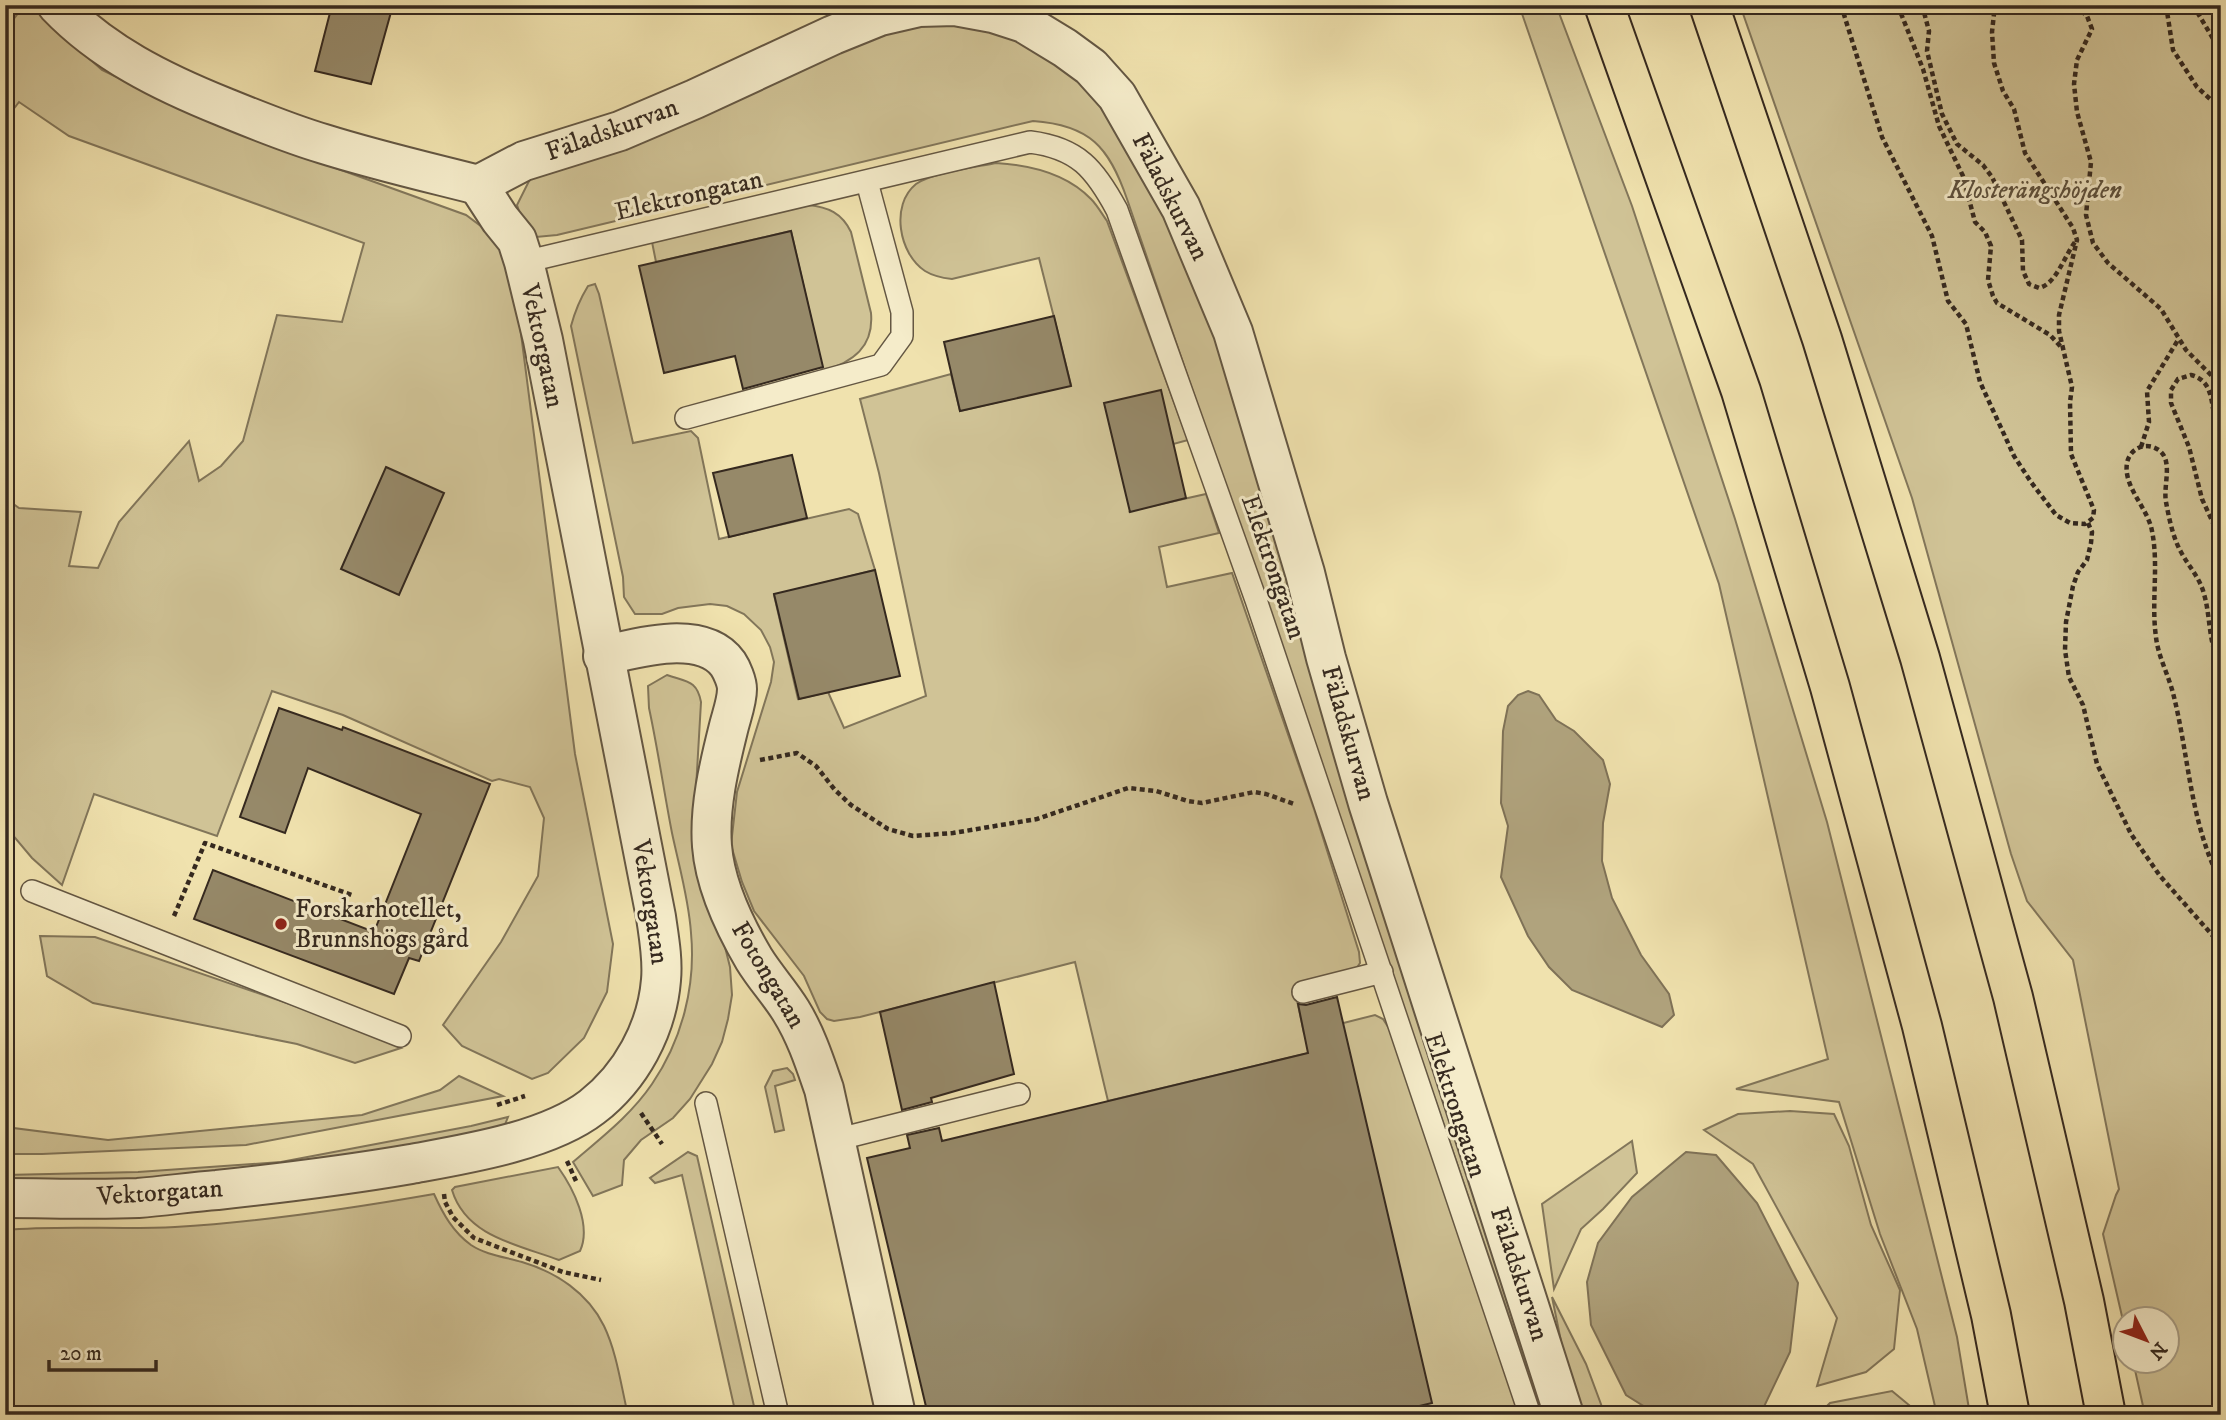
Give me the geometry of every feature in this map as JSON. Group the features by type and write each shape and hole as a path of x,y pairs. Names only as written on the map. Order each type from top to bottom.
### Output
{"highway":[{"path":"1604,5 1741,391 1830,687 1922,1026 1991,1315 2010,1415"},
{"path":"1709,5 1822,339 1920,658 2013,997 2084,1301 2106,1415"}],"street":[{"path":"57,5 79,29 108,49 138,68 194,95 321,144 478,186"},
{"name":"Fäladskurvan","path":"478,186 524,161 620,131 833,35 880,16 919,7 955,6 993,13 1024,23 1065,47 1091,67 1116,96 1181,208 1233,332 1306,573 1326,658 1368,803 1564,1415"},
{"name":"Vektorgatan","path":"5,1198 138,1198 324,1179 459,1156 517,1140 573,1119 593,1107 608,1092 638,1054 654,1018 661,979 662,959 656,917 542,340 524,262 517,240 478,186"},
{"name":"Fotongatan","path":"603,656 626,650 691,643 717,654 728,664 737,686 712,830 719,881 730,912 755,960 792,1012 813,1055 824,1089 896,1415"}],"lane":[{"name":"Elektrongatan","path":"524,262 1030,142 1055,145 1097,174 1117,210 1260,612 1530,1415"},
{"path":"685,418 881,365 902,336 902,312 867,182"},
{"path":"32,891 400,1036"},
{"path":"1303,992 1382,972"},
{"path":"835,1140 1019,1094"},
{"path":"706,1103 778,1415"}],"path":[{"path":"1841,5 1854,42 1869,102 1882,137 1932,236 1948,301 1966,324 1980,382 2014,456 2031,482 2056,514 2078,525 2088,523 2095,516 2071,454 2072,387 2059,331 2059,315 2077,240 2073,228 2025,153 2014,109 2003,91 1994,63 1992,33 1995,5"},
{"path":"1900,5 1923,69 1939,126 1963,176 1975,222 1991,246 1988,280 1993,296 1997,303 2050,335 2066,353"},
{"path":"1922,5 1929,31 1927,51 1942,114 1957,144 1983,164 1999,190 2022,240 2023,271 2029,284 2039,288 2054,279 2077,240"},
{"path":"2075,5 2087,16 2092,29 2077,60 2074,84 2077,112 2091,162 2090,184 2085,202 2093,243 2102,257 2161,309 2179,340 2221,385"},
{"path":"2166,5 2174,50 2197,87 2221,109"},
{"path":"2193,5 2221,52"},
{"path":"2221,226 2221,233"},
{"path":"2221,268 2217,288 2221,305"},
{"path":"2179,340 2147,391 2150,422 2141,447 2130,456 2127,464 2130,484 2152,531 2156,639 2173,694 2203,843 2221,881"},
{"path":"2221,436 2213,419 2212,397 2208,385 2198,376 2178,379 2171,390 2171,403 2189,447 2202,499 2221,540"},
{"path":"2141,447 2152,447 2161,452 2165,459 2165,490 2171,523 2180,552 2191,566 2204,593 2212,643 2221,666"},
{"path":"2088,523 2092,532 2089,552 2073,586 2068,611 2065,650 2069,677 2083,705 2097,764 2131,834 2160,876 2221,945"},
{"path":"2221,743 2213,759 2221,785"},
{"path":"720,772 797,753 816,766 835,790 863,814 888,829 913,836 953,833 1037,819 1128,788 1156,791 1202,803 1254,792 1266,793 1300,807 1328,813"},
{"path":"162,942 205,843 352,895"},
{"path":"639,1110 662,1144"},
{"path":"563,1152 576,1181"},
{"path":"443,1183 445,1202 453,1217 474,1238 563,1272 601,1280"}],"green space":[{"path":"1519,5 1556,5 1632,206 1735,519 1827,822 1957,1337 1970,1415 1937,1415 1917,1329 1880,1234 1839,1102 1736,1089 1828,1059 1719,584"},
{"name":"Klosterängshöjden","path":"1740,5 2221,5 2221,1415 2145,1415 2136,1374 2180,1374 2180,1304 2119,1304 2103,1234 2119,1189 2073,960 2027,901 2011,854 1912,498"},
{"path":"22,8 39,14 102,70 153,95 294,153 466,215 494,236 504,252 519,318 575,754 613,944 607,992 584,1038 548,1073 532,1079 462,1046 443,1025 501,942 538,876 544,818 530,787 499,779 492,781 343,715 272,691 217,836 94,794 62,885 32,858 5,826 5,498 19,508 81,512 69,566 98,568 119,522 189,441 199,481 221,466 243,441 277,315 342,322 364,243 69,136 19,102 5,120 5,86 13,20"},
{"path":"966,21 1004,30 1071,74 1105,107 1139,158 1241,386 1553,1415 1543,1415 1127,199 1113,165 1095,142 1069,128 1033,121 557,235 536,237 523,223 517,205 530,179 892,26"},
{"path":"996,163 1034,168 1059,177 1091,199 1107,221 1188,440 1173,444 1130,511 1206,494 1219,533 1159,547 1167,587 1232,573 1314,809 1359,952 1360,963 1356,969 1294,986 1304,1033 1375,1015 1383,1019 1390,1030 1521,1415 1382,1415 1346,1044 1108,1101 1075,962 860,1017 834,1021 827,1019 820,1012 804,976 754,911 731,845 737,792 771,682 774,662 770,647 761,630 744,614 727,606 710,604 678,608 662,614 635,614 624,597 623,577 571,326 574,315 588,286 595,284 633,443 691,431 698,438 719,539 849,509 858,514 875,570 774,595 798,699 828,692 844,728 926,696 879,473 860,399 951,374 960,411 1071,385 1039,258 952,279 925,271 916,263 904,242 901,229 903,204 916,184 942,174"},
{"path":"808,205 834,212 847,225 871,313 871,325 865,344 852,358 823,371 791,231 656,262 652,242"},
{"path":"667,675 694,686 701,702 694,823 730,967 732,995 722,1042 690,1099 673,1118 641,1140 624,1160 622,1185 593,1196 573,1162 625,1116 652,1084 679,1031 689,992 692,953 688,908 649,708 648,686"},
{"path":"40,936 95,937 365,1030 401,1048 355,1063 297,1044 93,1003 47,976"},
{"path":"787,1068 795,1080 775,1086 784,1130 775,1132 765,1087 773,1071"},
{"path":"459,1076 503,1096 246,1145 5,1154 5,1127 108,1140 362,1115 440,1090"},
{"path":"1790,1111 1834,1114 1849,1146 1871,1225 1900,1290 1894,1349 1866,1372 1817,1386 1837,1318 1753,1164 1704,1130 1738,1114"},
{"path":"508,1117 504,1127 496,1130 269,1173 5,1185 5,1175 138,1172 281,1162"},
{"path":"1632,1141 1637,1173 1581,1229 1554,1289 1542,1204"},
{"path":"688,1152 697,1156 756,1415 736,1415 682,1175 655,1183 650,1178"},
{"path":"558,1167 575,1196 584,1230 580,1251 559,1260 511,1244 481,1229 459,1206 452,1190 455,1187"},
{"path":"434,1194 449,1222 471,1245 535,1266 570,1285 589,1303 604,1326 612,1347 628,1415 5,1415 5,1230 208,1225 305,1214"},
{"path":"1552,1297 1586,1364 1605,1415 1576,1415"},
{"path":"1892,1391 1921,1415 1818,1415 1830,1403"}],"shaded area":[{"path":"1528,691 1539,695 1556,720 1574,731 1603,760 1610,784 1603,823 1602,861 1612,898 1641,955 1669,994 1674,1015 1662,1027 1572,990 1549,967 1528,936 1501,877 1508,826 1501,803 1503,731 1508,706 1518,695"},
{"path":"1686,1152 1716,1155 1757,1203 1798,1283 1790,1352 1760,1415 1658,1415 1626,1395 1591,1325 1587,1282 1598,1243 1632,1197"}],"building":[{"path":"332,5 393,5 371,84 315,71"},
{"path":"791,231 823,367 743,389 735,356 664,373 639,266"},
{"path":"1054,316 1071,386 960,411 944,342"},
{"path":"1161,390 1186,498 1130,512 1104,403"},
{"path":"792,455 807,518 729,537 713,473"},
{"path":"386,467 444,493 399,595 341,569"},
{"path":"875,570 900,676 799,699 774,594"},
{"path":"279,708 342,730 343,727 490,784 419,961 409,958 394,994 194,919 213,870 374,932 421,814 308,768 285,833 240,817"},
{"path":"994,982 1014,1074 931,1098 932,1102 902,1110 880,1012"},
{"path":"1337,997 1432,1403 1382,1415 928,1415 867,1158 910,1148 907,1135 939,1128 942,1141 1308,1053 1298,1004 1306,1005"}],"place":[{"name":"Forskarhotellet, Brunnshögs gård","path":"281,924"}]}
